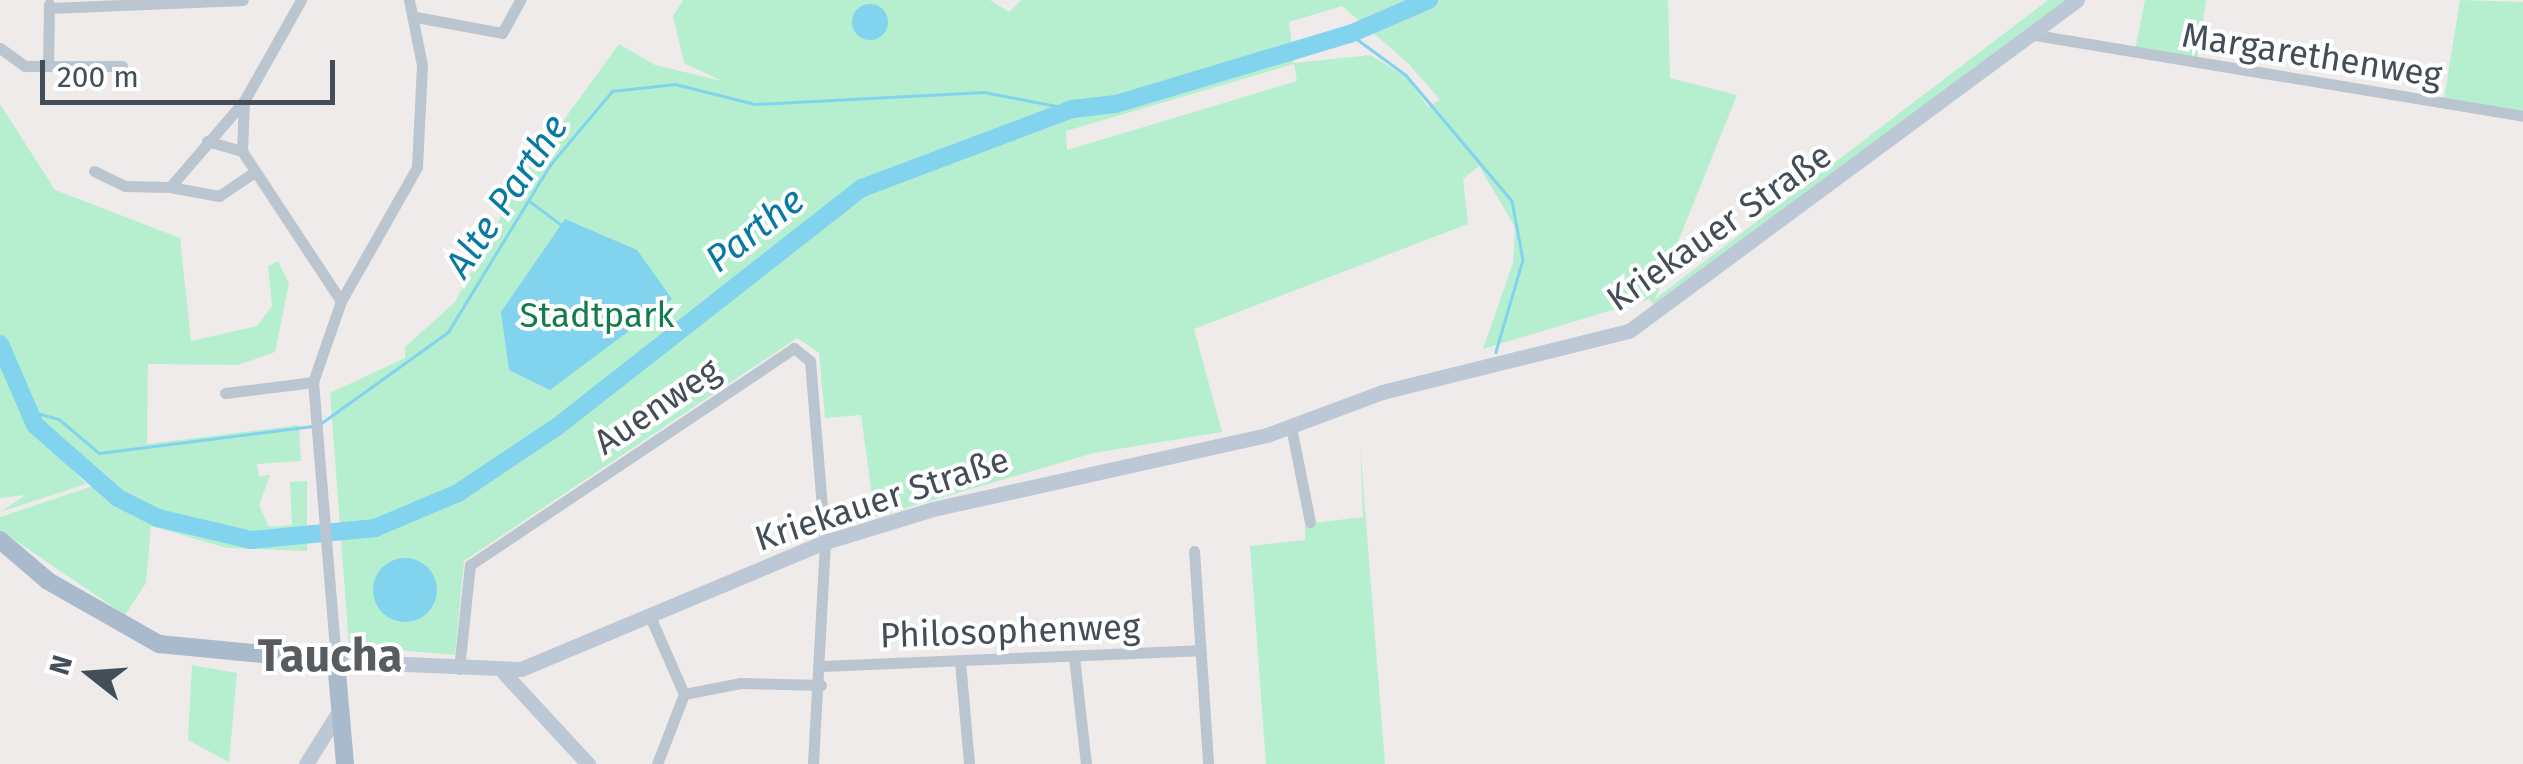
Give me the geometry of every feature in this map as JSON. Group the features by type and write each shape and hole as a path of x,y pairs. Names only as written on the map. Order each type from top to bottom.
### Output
{"main road":[{"path":"0,540 64,591 158,644 336,661 345,764"}],"street":[{"path":"48,66 49,4 243,0"},
{"path":"170,187 244,100 301,0"},
{"path":"409,0 416,17 416,167 342,301 313,382 336,661 504,673 588,764"},
{"path":"416,17 502,33 520,0"},
{"name":"Kriekauer Straße","path":"504,673 826,542 1090,468 1292,427 1382,392 1629,331 2076,0"},
{"name":"Margarethenweg","path":"2035,34 2523,116"},
{"path":"0,48 15,62 122,66"},
{"path":"244,100 242,151 252,174 342,301"},
{"path":"207,141 242,151"},
{"path":"94,171 125,186 170,187 219,196 252,174"},
{"name":"Auenweg","path":"459,669 470,564 794,348 810,361 826,542"},
{"path":"225,393 313,382"},
{"path":"1292,427 1310,522"},
{"path":"814,764 826,542"},
{"path":"1194,552 1208,764"},
{"path":"649,614 684,694 658,764"},
{"name":"Philosophenweg","path":"822,666 1199,650"},
{"path":"1074,657 1086,764"},
{"path":"960,661 969,764"},
{"path":"684,694 740,683 821,685"},
{"path":"306,764 340,710"}],"green space":[{"name":"Stadtpark","path":"683,0 990,0 1009,12 1021,0 1668,0 1670,78 1737,95 1655,299 2048,0 2071,0 1658,309 1649,299 1483,349 1513,263 1515,227 1479,166 1463,179 1468,224 1194,329 1222,432 1094,453 875,517 861,415 825,418 819,353 797,338 464,561 455,655 349,646 330,393 405,358 405,347 455,302 523,176 619,44 655,65 722,81 684,63 673,16","holes":["1342,6 1409,64 1440,100 1428,107 1407,77 1370,55 1294,63 1289,22","1294,64 1297,81 1067,150 1066,131"]},
{"path":"2145,0 2206,0 2197,61 2135,50"},
{"path":"2460,0 2523,2 2523,112 2444,99"},
{"path":"0,104 55,190 180,238 191,341 257,326 272,306 268,266 278,261 289,284 275,352 238,365 148,364 147,444 299,425 301,461 257,464 259,476 270,475 259,505 269,527 292,525 290,482 307,481 307,551 227,548 151,526 146,583 125,615 0,530 0,517 93,486 53,448 86,484 0,512 26,495 0,498"},
{"path":"1360,445 1385,764 1266,764 1250,546 1305,540 1305,524 1363,517"},
{"path":"192,665 237,673 229,762 188,740"}],"water":[{"path":"870,4 883,9 888,22 883,35 870,40 857,35 852,22 857,9"},
{"path":"565,219 637,250 672,299 550,390 509,370 501,312"},
{"path":"405,558 428,567 437,590 428,613 405,622 382,613 373,590 382,567"}],"waterway":[{"name":"Parthe","path":"0,344 35,425 118,498 158,518 251,540 375,528 458,493 558,426 862,188 1072,109 1116,104 1350,34 1429,0"},
{"path":"1350,34 1406,75 1512,201 1523,260 1496,352"},
{"name":"Alte Parthe","path":"320,424 448,332 550,165 612,91 675,84 755,104 984,92 1072,109"},
{"path":"531,202 561,225"},
{"name":"Alte Parthe","path":"29,411 59,419 99,453 312,426"}],"district":[{"name":"Taucha","path":"330,657"}]}
